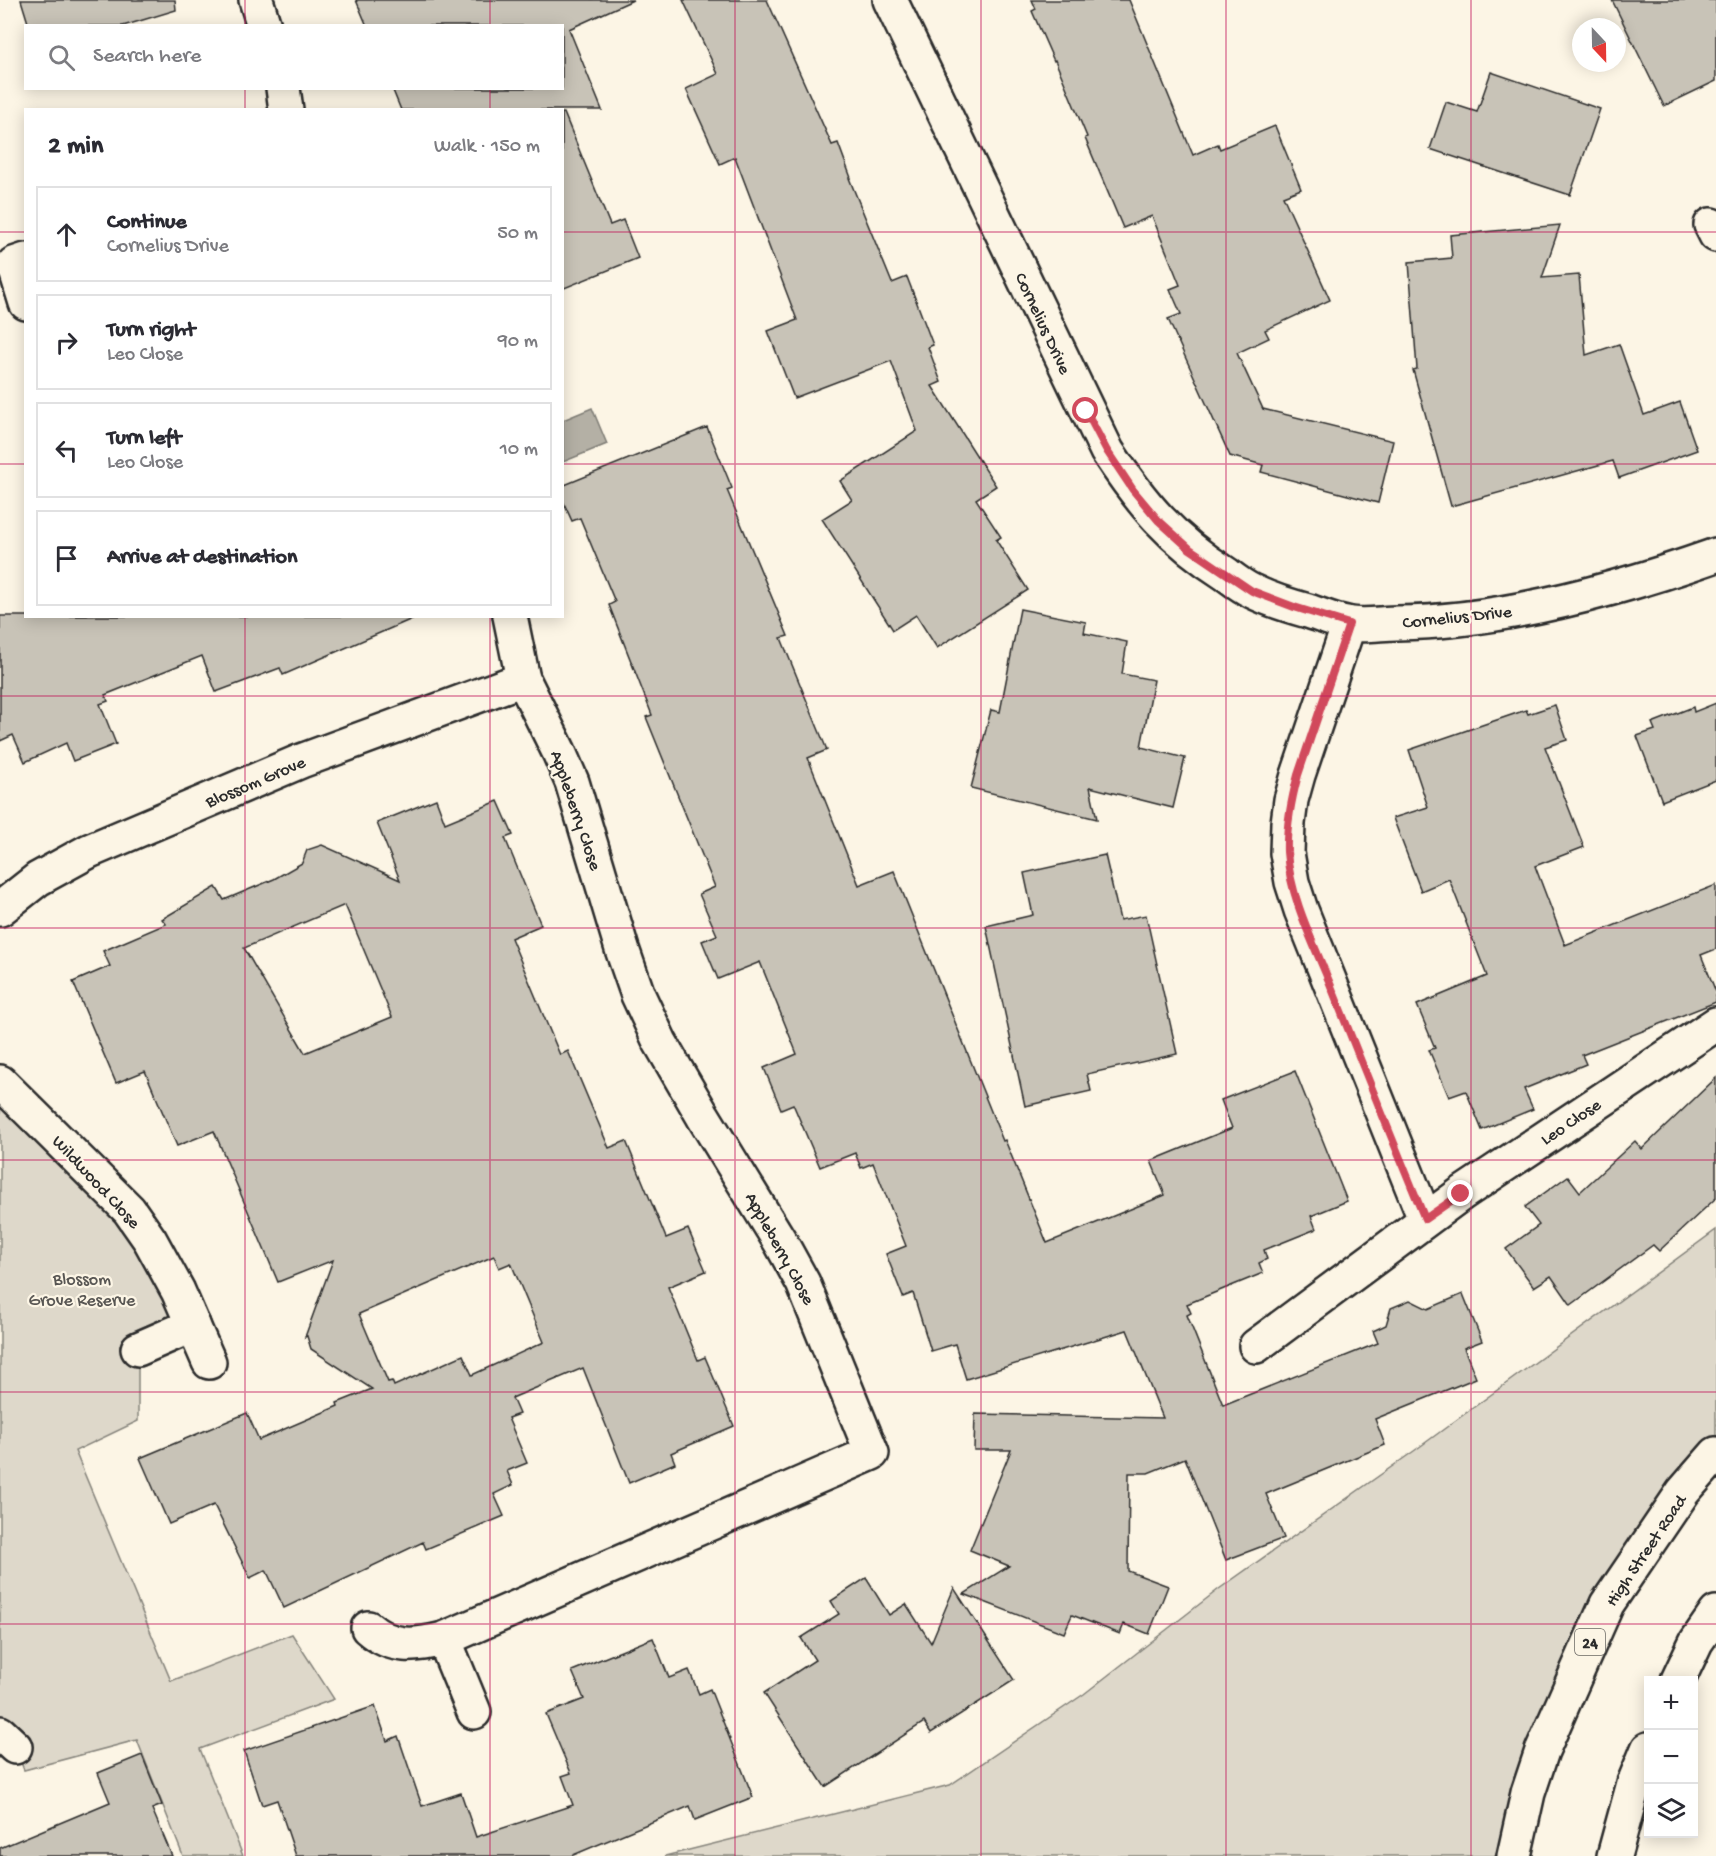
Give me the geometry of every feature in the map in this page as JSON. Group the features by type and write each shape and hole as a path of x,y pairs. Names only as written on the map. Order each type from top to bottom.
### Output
{"street":[{"path":"256,0 263,24"},
{"name":"Cornelius Drive","path":"890,0 1107,451 1133,490 1158,520 1190,549 1252,591 1349,624 1433,623 1508,612 1571,598 1641,580 1716,555"},
{"path":"283,90 286,108"},
{"path":"13,262 24,297"},
{"name":"Appleberry Close","path":"368,1628 393,1643 425,1644 444,1639 872,1453 803,1283 660,1042 638,995 572,783 523,678 510,618"},
{"path":"1349,624 1298,775 1287,823 1287,853 1292,882 1301,910 1425,1219"},
{"name":"Blossom Grove","path":"0,909 38,879 88,851 301,761 523,678"},
{"name":"Leo Close","path":"1256,1346 1425,1219 1716,1024"},
{"name":"Wildwood Close","path":"0,1082 129,1210 150,1240 178,1291 209,1362"},
{"path":"138,1349 193,1325"},
{"name":"High Street Road","path":"1514,1856 1528,1793 1542,1751 1607,1604 1683,1492 1716,1454"},
{"path":"1680,1676 1696,1642 1716,1613"},
{"path":"444,1639 474,1712"},
{"path":"1614,1856 1634,1783 1644,1759"}],"green space":[{"name":"Blossom Grove Reserve","path":"0,1083 129,1210 193,1325 138,1349 138,1421 75,1451 171,1681 292,1634 334,1699 200,1749 243,1856 183,1856 137,1740 24,1770 15,1747 0,1733"},
{"path":"1716,1230 1716,1454 1647,1544 1514,1856 665,1856 950,1785 1084,1694 1219,1589 1414,1451"}],"shaded area":[{"path":"592,408 607,444 564,462 564,420"}],"building":[{"path":"21,0 175,0 176,10 130,24 28,24"},
{"path":"356,0 633,0 569,29 602,110 400,108 393,90 564,90 564,24 366,24"},
{"path":"683,0 767,0 832,145 838,143 851,178 849,178 892,283 907,277 933,345 928,347 941,382 932,386 996,486 976,499 1001,537 996,540 1028,590 937,648 916,615 893,630 822,519 852,500 840,481 917,431 891,361 794,398 768,331 797,320 735,157 720,164 686,89 718,74"},
{"path":"1032,0 1129,0 1193,155 1218,144 1220,149 1275,126 1301,189 1283,196 1330,300 1265,330 1269,338 1237,353 1263,409 1393,441 1378,503 1261,472 1263,465 1230,456 1168,319 1181,314 1170,289 1180,285 1152,216 1123,228 1055,60 1032,11 1036,9"},
{"path":"1612,0 1716,0 1716,81 1664,106 1626,29 1626,18 1621,18"},
{"path":"1491,72 1600,109 1570,195 1430,149 1446,102 1477,112"},
{"path":"564,113 610,225 623,220 638,258 564,288"},
{"path":"1560,225 1542,278 1579,275 1586,355 1619,344 1644,415 1680,402 1697,450 1619,478 1613,461 1451,506 1413,370 1417,369 1409,262 1452,258 1450,235"},
{"path":"707,427 732,488 727,490 788,636 781,638 827,750 808,758 859,885 894,871 1003,1141 1005,1140 1047,1243 1165,1195 1151,1161 1232,1128 1221,1100 1295,1071 1347,1201 1311,1216 1316,1229 1264,1250 1267,1259 1259,1263 1263,1273 1187,1304 1191,1313 1187,1315 1223,1405 1378,1343 1373,1331 1386,1325 1391,1308 1410,1300 1428,1309 1463,1294 1482,1341 1464,1348 1476,1378 1375,1419 1385,1445 1266,1494 1284,1538 1226,1560 1185,1458 1148,1473 1129,1473 1128,1571 1168,1586 1149,1634 1124,1624 1120,1634 1072,1615 1064,1633 964,1594 1009,1566 970,1550 1011,1450 974,1450 975,1414 1163,1418 1127,1330 966,1379 955,1344 931,1351 913,1293 903,1297 886,1254 906,1246 873,1163 861,1168 855,1153 820,1167 793,1104 781,1109 764,1068 797,1054 760,962 718,979 702,941 717,935 699,894 715,887 646,717 652,715 609,605 615,602 580,518 572,521 564,503 564,485"},
{"path":"1020,609 1086,622 1084,633 1127,642 1122,674 1154,680 1141,747 1185,758 1173,808 1090,787 1097,819 971,788 991,710 1000,712"},
{"path":"0,616 24,616 24,618 414,618 283,675 280,668 216,692 202,656 105,695 108,701 100,704 116,744 73,761 66,743 25,762 13,735 0,741"},
{"path":"1716,703 1716,780 1662,801 1637,736 1655,730 1652,723 1693,707 1694,712"},
{"path":"1555,705 1567,740 1545,747 1584,847 1535,866 1565,945 1716,885 1716,949 1701,955 1716,992 1716,1002 1582,1055 1586,1064 1524,1089 1533,1109 1482,1130 1466,1091 1449,1097 1429,1050 1435,1048 1417,1005 1487,976 1449,879 1421,891 1393,818 1428,807 1409,750 1526,710 1528,714"},
{"path":"436,799 445,823 498,801 513,835 505,838 541,925 511,938 560,1055 568,1051 609,1148 626,1141 666,1238 688,1229 706,1271 668,1287 698,1360 705,1357 734,1426 671,1453 675,1463 629,1483 583,1368 512,1398 519,1414 508,1418 527,1463 507,1471 513,1485 494,1494 504,1516 426,1549 423,1542 284,1608 266,1570 250,1578 214,1505 169,1524 140,1458 247,1413 259,1440 372,1389 311,1349 307,1336 305,1337 333,1260 278,1282 214,1131 177,1146 145,1071 116,1083 73,982 110,966 103,951 166,924 162,919 216,887 224,900 274,879 302,863 307,850 322,845 400,880 377,823","holes":["345,905 392,1017 305,1053 244,948","494,1256 499,1268 511,1263 544,1342 472,1375 463,1355 394,1386 392,1381 388,1382 359,1314"]},
{"path":"1105,855 1120,920 1146,915 1177,1054 1087,1074 1091,1091 1025,1106 986,926 1033,915 1024,873"},
{"path":"1716,1078 1716,1198 1659,1251 1653,1245 1571,1305 1551,1276 1534,1287 1506,1249 1539,1225 1525,1207 1568,1176 1580,1192 1635,1141 1642,1149"},
{"path":"866,1578 889,1615 906,1604 931,1643 954,1588 1014,1680 931,1733 924,1722 825,1787 764,1693 815,1660 801,1638 839,1614 831,1601"},
{"path":"653,1638 669,1678 689,1670 699,1694 710,1689 753,1797 695,1820 690,1806 571,1856 296,1856 277,1800 262,1805 244,1751 375,1706 387,1741 398,1736 422,1806 461,1793 476,1837 573,1805 562,1776 571,1773 546,1714 584,1699 572,1671"},
{"path":"142,1755 162,1805 152,1809 172,1856 0,1856 0,1848 110,1802 98,1773"}],"route":[{"path":"1086,411 1107,451 1133,490 1158,520 1190,549 1252,591 1349,624 1291,800 1287,823 1287,853 1292,882 1317,952 1425,1219 1461,1194"}]}
